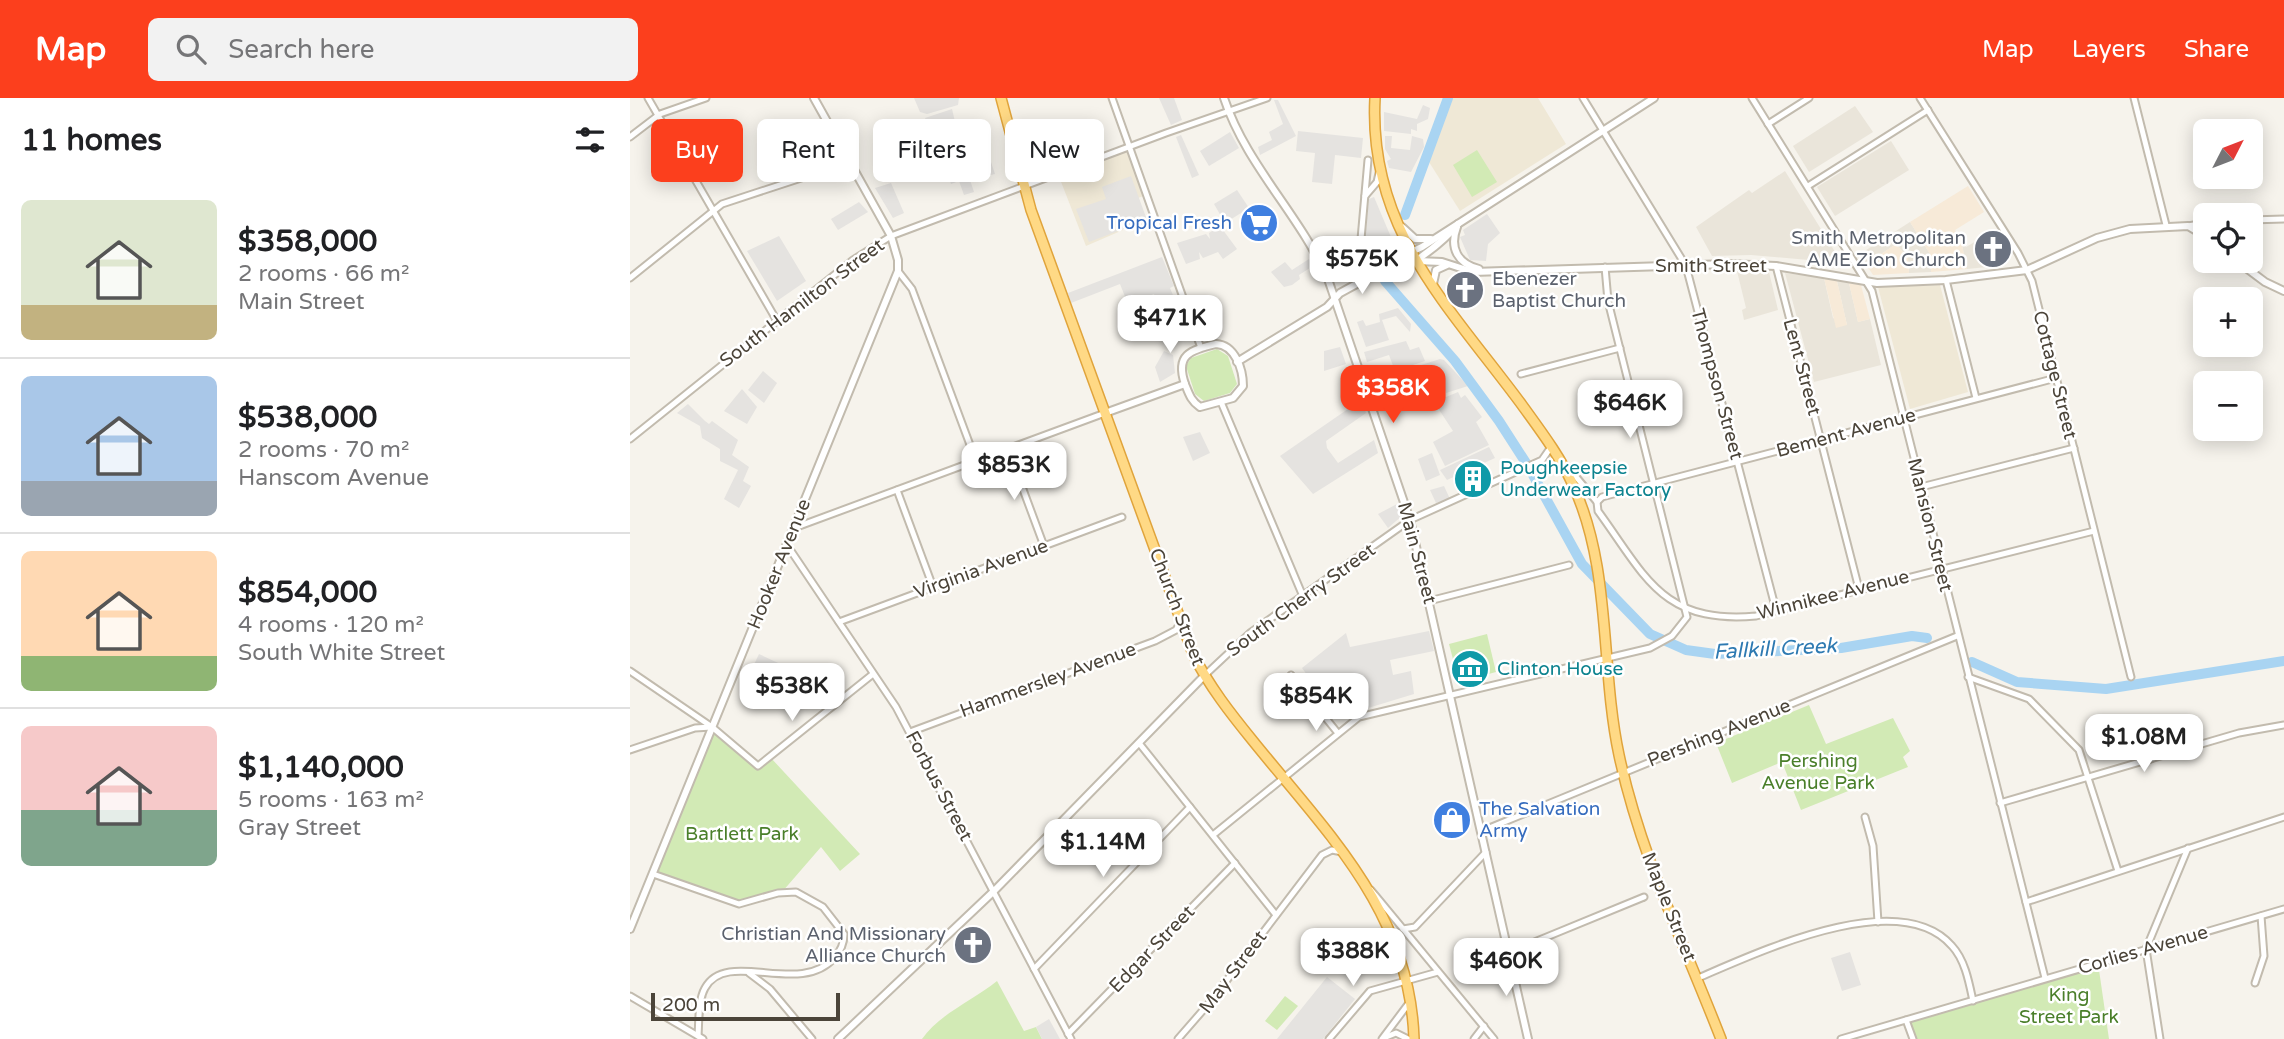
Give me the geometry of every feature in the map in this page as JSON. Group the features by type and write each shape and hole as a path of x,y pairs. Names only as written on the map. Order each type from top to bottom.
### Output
{"highway":[{"name":"Church Street","path":"1000,98 1024,186 1180,623 1204,676 1368,886"},
{"name":"Winnikee Avenue","path":"1375,98 1374,133 1379,173 1391,212 1413,257 1558,456 1586,518 1600,592"},
{"name":"Maple Street","path":"1600,592 1611,712 1623,773 1644,844 1721,1039"},
{"path":"1368,886 1392,932 1407,979 1414,1039"}],"street":[{"path":"648,98 660,114 777,321"},
{"path":"630,137 660,114 706,98"},
{"path":"814,98 826,119"},
{"path":"1112,98 1201,348"},
{"name":"Main Street","path":"1224,98 1260,170 1320,260 1410,520 1528,1039"},
{"name":"South Hamilton Street","path":"630,439 862,253 891,236 1267,98"},
{"name":"Thompson Street","path":"1583,98 1686,265 1776,610"},
{"path":"1413,257 1436,237 1654,98"},
{"name":"Mansion Street","path":"1752,98 1872,291 2045,978"},
{"path":"1768,124 1809,98"},
{"name":"Cottage Street","path":"1920,98 2027,270 2131,677"},
{"path":"2134,98 2166,226"},
{"path":"1808,186 1928,110"},
{"path":"1368,160 1361,239 1373,275"},
{"path":"1364,199 1377,182 1379,173"},
{"path":"859,178 891,236 898,260 898,271 912,289 976,461"},
{"path":"630,278 713,210 793,182"},
{"path":"1391,212 1412,238 1422,241 1436,237"},
{"path":"2263,220 2284,219"},
{"path":"1237,362 1326,307 1335,298 1373,275 1379,267 1413,257 1459,222"},
{"path":"1459,222 1453,239 1455,251 1467,265 1484,270"},
{"path":"2188,226 2193,225"},
{"path":"2188,226 2193,229"},
{"name":"Smith Street","path":"1413,257 1442,262 1468,272 1686,265 1776,266 1877,283 1946,280 2027,270 2112,233 2188,226"},
{"path":"1433,286 1436,270 1443,265 1453,266"},
{"name":"Lent Street","path":"1776,266 1859,589"},
{"path":"1213,835 1337,732 1359,717 1659,644 1670,638 1687,617 1687,608 1607,297 1605,267"},
{"name":"Hooker Avenue","path":"630,929 898,271"},
{"path":"2253,273 2284,291"},
{"path":"1946,280 1976,398"},
{"path":"1224,345 1237,362 1243,386 1237,396 1204,408 1197,405 1185,384 1182,362 1188,354 1201,348 1224,345"},
{"path":"1521,374 1620,348"},
{"name":"Bement Avenue","path":"1597,502 1602,497 2056,378"},
{"path":"794,528 1185,384"},
{"path":"1221,402 1302,594"},
{"path":"630,426 636,433"},
{"name":"South Cherry Street","path":"838,1039 994,891 1238,642 1302,594 1410,520 1534,464 1547,456 1551,445"},
{"path":"1921,487 2074,448"},
{"path":"1008,449 1044,546"},
{"name":"Winnikee Avenue","path":"1558,456 1597,502 1598,511 1667,600 1687,608 1737,617 1776,610 2094,531"},
{"path":"897,490 933,587"},
{"name":"Virginia Avenue","path":"839,622 1122,517"},
{"name":"Forbus Street","path":"788,545 910,732 1070,1036"},
{"path":"1429,601 1569,565"},
{"name":"Hammersley Avenue","path":"910,732 1155,640 1176,630 1180,623"},
{"name":"Pershing Avenue","path":"1482,831 1957,636"},
{"path":"630,671 712,727 754,764 763,764 873,674"},
{"path":"1291,675 1337,732"},
{"path":"1968,677 2033,702 2079,750 2090,777 2118,871"},
{"path":"2141,722 2151,759"},
{"path":"2000,803 2239,733 2284,725"},
{"path":"630,750 695,727 712,727"},
{"path":"1139,743 1276,915"},
{"path":"1034,969 1191,807"},
{"path":"1865,817 1873,846 1878,922"},
{"path":"2026,902 2284,817"},
{"path":"2160,1039 2146,948 2188,848"},
{"name":"May Street","path":"1178,1039 1322,855 1332,850 1344,854"},
{"path":"1403,929 1415,927 1487,851"},
{"name":"Edgar Street","path":"1070,1036 1235,863"},
{"path":"630,996 700,1037 703,990 709,982 725,971 806,974 828,965 842,947 844,934 841,926 823,907 796,892 778,893 739,904 653,874"},
{"name":"Church Street","path":"1368,886 1494,1039"},
{"path":"1510,952 1644,897"},
{"name":"Corlies Avenue","path":"1842,1039 2284,909"},
{"path":"2255,983 2264,956 2261,916"},
{"path":"1698,978 1818,932 1878,922 1923,926 1945,939 1963,963 1973,1001"},
{"path":"1415,927 1418,947"},
{"path":"747,972 770,989 812,1039"},
{"path":"1329,1039 1370,991 1438,972"},
{"path":"1383,1039 1411,1000"},
{"path":"1906,1020 1913,1039"},
{"path":"1474,1039 1484,1026"},
{"path":"1383,1039 1396,1033 1408,1039"}],"shaded area":[{"path":"914,98 959,98 958,105 927,114 920,112"},
{"path":"1159,98 1174,98 1182,120 1171,125"},
{"path":"1451,98 1538,98 1566,144 1460,211 1429,162"},
{"path":"1274,100 1278,100 1296,136 1260,155 1258,147 1272,140 1269,132 1283,124"},
{"path":"1423,105 1430,108 1428,119 1417,124 1417,131 1411,129 1411,134 1384,131 1384,112 1417,119"},
{"path":"1855,106 1873,132 1809,172 1793,146"},
{"path":"952,109 954,119 925,119"},
{"path":"1298,131 1363,138 1361,158 1335,155 1332,184 1312,182 1315,153 1296,151"},
{"path":"1230,132 1239,148 1209,166 1200,151"},
{"path":"1181,135 1199,175 1192,178 1176,137"},
{"path":"1385,136 1392,136 1391,148 1410,150 1412,136 1423,139 1424,147 1411,172 1389,168 1387,161 1391,159 1385,149"},
{"path":"1891,141 1909,170 1835,216 1817,187"},
{"path":"1130,148 1147,195 1113,206 1123,230 1086,246 1061,182 1104,182 1104,157"},
{"path":"1785,171 1842,263 1751,255 1712,256 1696,227 1749,190 1752,193"},
{"path":"1131,176 1147,220 1089,242 1076,209 1106,199 1102,187"},
{"path":"959,182 971,182 974,192 964,195"},
{"path":"891,183 904,213 893,218 875,188"},
{"path":"1968,186 1984,212 1955,230 1961,240 1967,269 1931,272 1930,254 1910,222"},
{"path":"1237,190 1249,208 1225,223 1214,204"},
{"path":"1374,197 1396,249 1373,259 1365,238 1369,199"},
{"path":"859,202 868,212 838,230 831,219"},
{"path":"1487,214 1500,233 1488,244 1486,261 1470,260 1460,237 1465,235 1463,230"},
{"path":"1910,222 1930,254 1931,272 1909,273 1908,258 1896,244 1866,264 1860,254"},
{"path":"1220,226 1237,249 1223,259 1218,252 1203,258 1199,252 1200,259 1186,264 1177,243 1206,234 1210,239 1209,233"},
{"path":"779,236 806,281 777,301 747,251"},
{"path":"1961,240 1966,247 1978,240 1987,267 1967,269"},
{"path":"1896,244 1908,258 1909,273 1873,275 1866,264"},
{"path":"1162,257 1174,286 1170,288 1177,305 1160,311 1154,294 1128,304 1120,284 1071,303 1068,293"},
{"path":"1309,259 1313,266 1299,275 1300,279 1292,285 1284,287 1271,272 1285,262 1292,270"},
{"path":"1737,271 1769,272 1778,310 1744,320 1742,310 1746,308"},
{"path":"1785,273 1824,278 1833,318 1847,325 1837,281 1849,283 1858,322 1870,319 1881,365 1814,382"},
{"path":"1824,278 1837,281 1847,325 1836,328"},
{"path":"1849,283 1861,285 1870,319 1858,322"},
{"path":"1940,285 1968,392 1910,409 1878,287"},
{"path":"1398,308 1411,324 1410,332 1396,316 1382,320 1389,340 1366,347 1357,322 1363,320 1366,326 1380,322 1379,314"},
{"path":"1406,341 1410,350 1419,347 1425,361 1395,371 1389,355 1367,362 1364,352"},
{"path":"1340,347 1346,364 1324,371 1324,351"},
{"path":"1164,351 1173,355 1175,373 1160,382 1155,367"},
{"path":"1440,359 1468,386 1446,393 1440,376 1433,378 1430,369 1420,372 1418,366"},
{"path":"763,371 777,383 764,403 748,390"},
{"path":"742,389 757,407 747,424 724,411"},
{"path":"1458,392 1461,398 1465,395 1482,417 1476,422 1489,445 1445,466 1433,442 1453,431 1434,402"},
{"path":"1361,400 1366,413 1326,441 1327,448 1338,463 1374,440 1378,453 1313,494 1280,456"},
{"path":"688,404 709,424 712,421 738,440 732,455 749,467 743,481 751,486 739,508 724,499 738,470 720,461 720,449 702,438 700,426 677,413"},
{"path":"1200,432 1210,453 1193,461 1183,437"},
{"path":"1489,447 1495,458 1447,480 1440,470"},
{"path":"1432,453 1440,475 1426,481 1418,459"},
{"path":"1444,486 1450,499 1436,503 1430,490"},
{"path":"1397,504 1403,515 1388,528 1378,514"},
{"path":"1429,631 1434,651 1390,660 1393,675 1411,671 1414,694 1355,712 1352,710 1341,718 1319,690 1329,681 1325,675 1313,683 1302,668 1346,633 1350,647"},
{"path":"759,654 789,668 782,685 751,671"},
{"path":"1850,952 1861,985 1842,991 1831,958"},
{"path":"1327,977 1355,999 1323,1039 1277,1039"},
{"path":"1049,1019 1060,1039 1042,1039 1036,1027"}],"green space":[{"path":"1477,150 1497,182 1472,197 1453,165"},
{"path":"1217,349 1228,356 1237,384 1230,393 1204,401 1195,394 1186,366 1191,358"},
{"path":"1487,634 1496,672 1459,682 1449,644"},
{"name":"Pershing Avenue Park","path":"1809,705 1826,744 1893,718 1910,751 1903,757 1908,767 1801,810 1782,762 1732,783 1716,743"},
{"name":"Bartlett Park","path":"712,727 758,766 771,758 860,854 840,871 821,847 782,892 743,904 653,874"},
{"name":"King Street Park","path":"2098,963 2109,1039 1913,1039 1906,1020"},
{"path":"997,981 1024,1031 1036,1027 1042,1039 922,1039 947,1015"},
{"path":"1285,996 1298,1006 1277,1030 1265,1021"}],"waterway":[{"name":"Fallkill Creek","path":"1405,215 1448,98"},
{"name":"Fallkill Creek","path":"1385,281 1455,361 1499,421 1528,466 1582,564 1650,634 1686,650 1715,654 1841,648 1912,636 1927,638"},
{"name":"Fallkill Creek","path":"1972,662 2017,682 2106,689 2284,661"}],"place":[{"name":"Tropical Fresh","path":"1259,223"},
{"name":"Smith Metropolitan AME Zion Church","path":"1993,249"},
{"name":"Ebenezer Baptist Church","path":"1465,290"},
{"name":"Poughkeepsie Underwear Factory","path":"1473,479"},
{"name":"Clinton House","path":"1470,669"},
{"name":"The Salvation Army","path":"1452,820"},
{"name":"Christian And Missionary Alliance Church","path":"973,945"}]}
